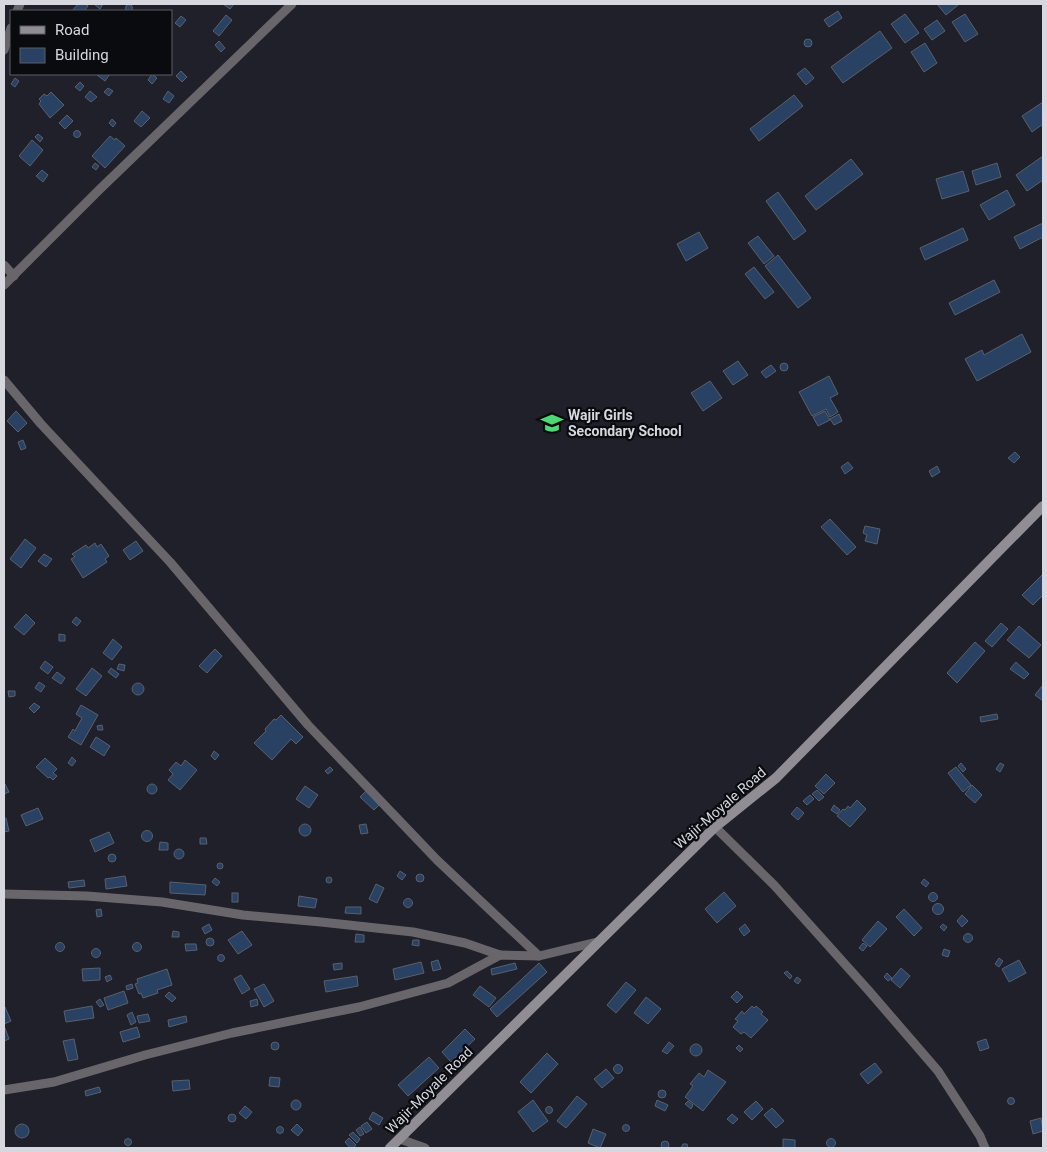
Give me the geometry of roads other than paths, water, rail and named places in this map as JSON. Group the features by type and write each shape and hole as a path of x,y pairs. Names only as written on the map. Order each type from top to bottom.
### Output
{"main road":[{"name":"Wajir-Moyale Road","path":"390,1148 716,826 776,778 1043,506"}],"street":[{"path":"4,285 99,190 292,4"},
{"path":"4,50 10,31"},
{"path":"4,265 14,276"},
{"path":"4,380 41,424 170,562 308,725 436,860 539,956"},
{"path":"716,826 780,892 938,1071 980,1136 985,1148"},
{"path":"4,894 87,896 162,902 243,915 413,932 465,943 500,955 539,956 597,942"},
{"path":"4,1090 54,1082 145,1055 232,1033 395,998 448,983 500,955"},
{"path":"400,1139 425,1148"}],"place":[{"name":"Wajir Girls Secondary School","path":"552,423"}]}
